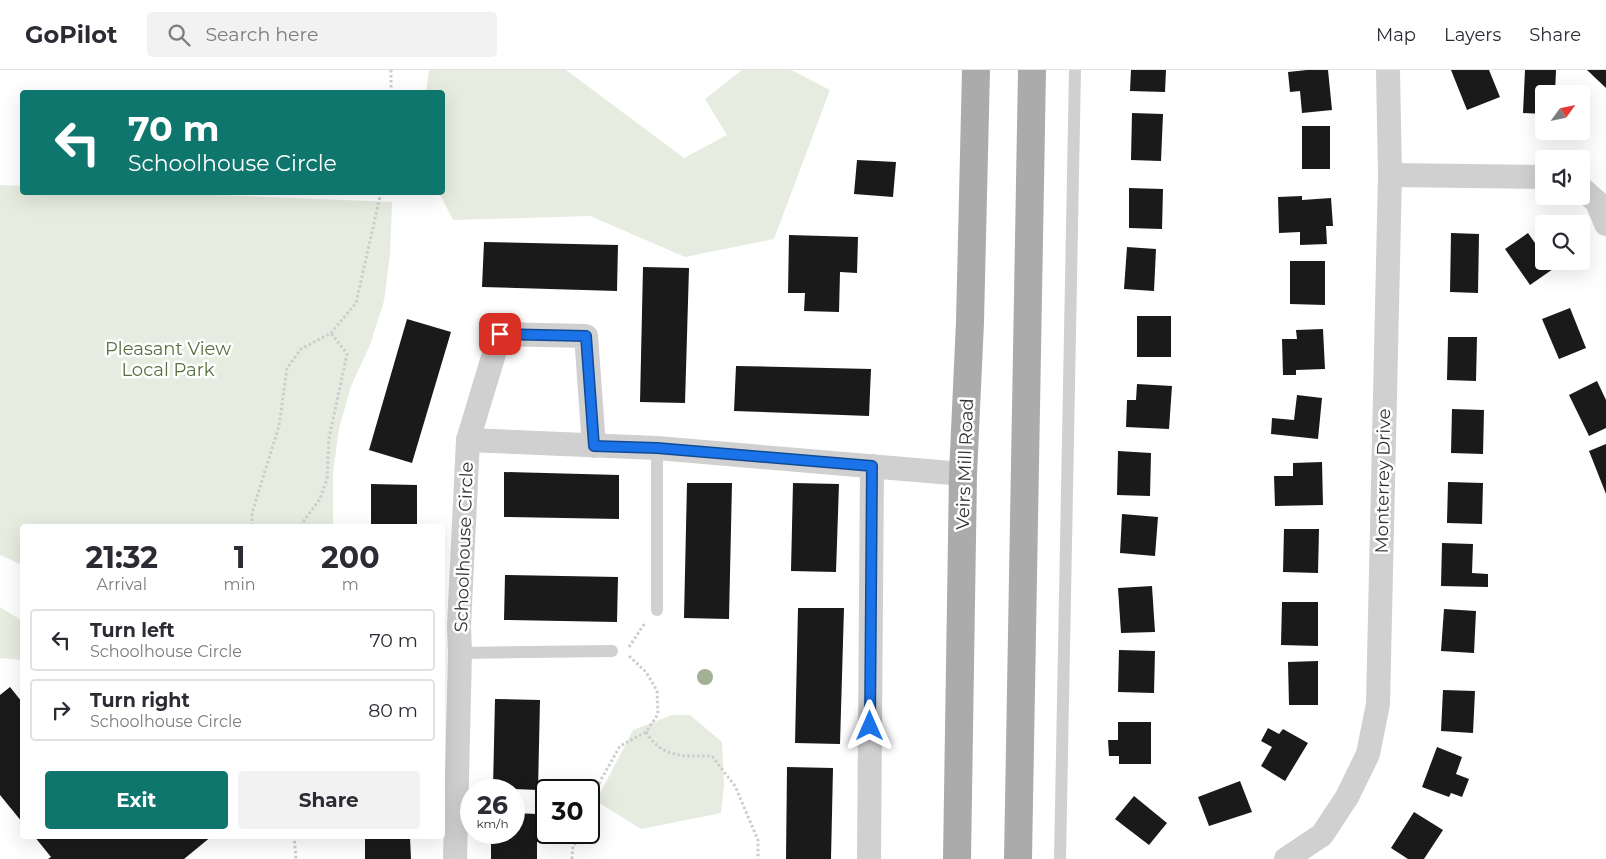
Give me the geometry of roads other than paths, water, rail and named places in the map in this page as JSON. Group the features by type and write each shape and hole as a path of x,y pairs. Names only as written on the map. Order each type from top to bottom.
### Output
{"main road":[{"name":"Veirs Mill Road","path":"957,859 963,474 970,322 976,70"},
{"path":"1018,859 1032,70"}],"street":[{"name":"Monterrey Drive","path":"1286,859 1322,835 1347,797 1368,754 1378,704 1390,175 1388,70"},
{"path":"1390,175 1535,176"},
{"path":"1595,194 1606,224"},
{"name":"Schoolhouse Circle","path":"455,859 459,626 468,440 500,334 586,336 594,446"},
{"name":"Schoolhouse Circle","path":"468,440 657,448 963,474"},
{"path":"869,859 872,466"}],"lane":[{"path":"1060,859 1075,70"},
{"path":"657,448 657,610"},
{"name":"Schoolhouse Circle","path":"460,653 612,651"}],"park label":[{"name":"Pleasant View Local Park","path":"168,359"}]}
